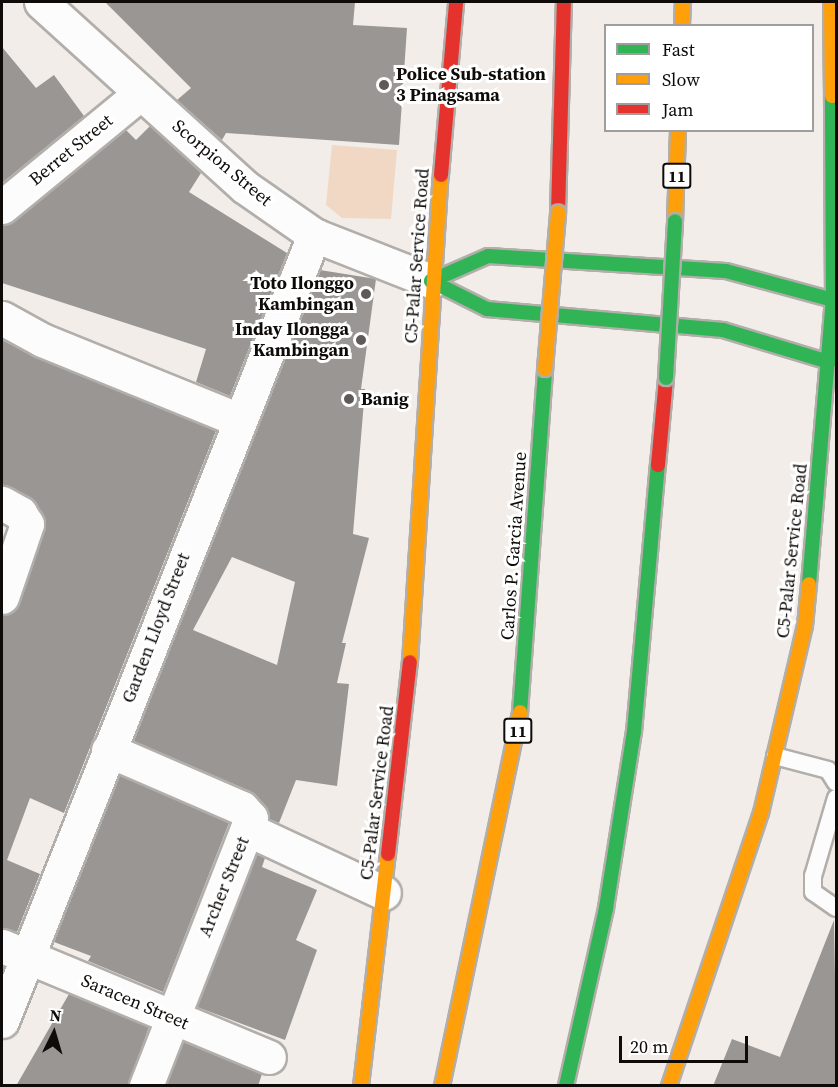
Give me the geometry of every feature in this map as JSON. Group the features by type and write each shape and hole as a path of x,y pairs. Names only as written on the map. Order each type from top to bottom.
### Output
{"main road":[{"name":"C5-Palar Service Road","path":"361,1086 415,620 431,281 456,2"},
{"name":"Carlos P. Garcia Avenue","path":"442,1086 519,725 544,369 558,213 564,2"},
{"path":"682,24 683,2"},
{"name":"C5-Palar Service Road","path":"669,1086 761,813 805,626 829,362 832,300 834,39 831,2"},
{"name":"11","path":"567,1086 606,908 634,732 666,378 678,132"},
{"path":"431,281 488,256 726,271 832,300"},
{"name":"Scorpion Street","path":"431,281 487,309 723,330 829,362"}],"street":[{"name":"Scorpion Street","path":"41,2 245,187 314,235 431,281"},
{"name":"Berret Street","path":"2,207 141,93"},
{"name":"Garden Lloyd Street","path":"2,1022 14,952 108,750 314,235"},
{"path":"2,318 42,340 239,420"},
{"path":"2,503 20,513 27,524 2,597"},
{"path":"108,750 242,808 251,818 248,829"},
{"name":"Archer Street","path":"146,1086 171,1017 248,829 384,893"},
{"name":"Saracen Street","path":"14,952 269,1057"}],"lane":[{"path":"775,756 828,770 837,783"},
{"path":"837,798 813,876 813,892 837,908"}],"shaded area":[{"path":"332,145 397,150 391,219 342,218 326,205"}],"building":[{"path":"105,2 355,2 353,25 407,28 399,145 226,133 222,140 177,100 191,88"},
{"path":"2,47 36,88 54,75 84,116 2,183"},
{"path":"150,126 201,173 189,192 287,253 230,396 196,382 206,349 2,283 2,225 14,222 126,130 136,140"},
{"path":"320,270 376,279 361,389 365,389 353,534 369,538 342,643 346,643 337,683 349,684 337,786 296,780 279,823 269,819 265,806 250,791 133,741","holes":["232,557 295,582 277,665 193,630"]},
{"path":"2,340 35,357 216,431 64,813 30,798 7,860 40,874 17,932 2,928 2,615 14,611 20,603 46,522 30,497 2,484"},
{"path":"120,775 229,823 163,992 88,961 91,956 54,942"},
{"path":"257,854 265,858 262,867 317,890 296,940 317,950 285,1040 197,1007"},
{"path":"834,920 837,1086 713,1086 732,1039 780,1057"},
{"path":"69,994 149,1027 128,1086 16,1086"},
{"path":"183,1042 262,1074 258,1086 166,1086"}],"traffic: fast":[{"path":"809,584 833,300 832,96"},
{"path":"666,378 675,221"},
{"path":"431,281 488,256 726,271 833,300"},
{"path":"431,281 487,309 723,330 829,362"},
{"path":"520,712 545,369"},
{"path":"566,1086 606,908 634,732 658,465"}],"traffic: slow":[{"path":"682,24 683,2"},
{"path":"831,2 832,96"},
{"path":"675,221 678,132"},
{"path":"410,662 441,175"},
{"path":"545,369 558,213"},
{"path":"669,1086 761,813 805,626 809,584"},
{"path":"442,1086 520,712"},
{"path":"361,1086 388,854"}],"traffic: jam":[{"path":"441,175 456,2"},
{"path":"558,213 564,2"},
{"path":"658,465 666,378"},
{"path":"388,854 410,662"}],"place":[{"name":"Police Sub-station 3 Pinagsama","path":"384,85"},
{"name":"Toto Ilonggo Kambingan","path":"366,294"},
{"name":"Inday Ilongga Kambingan","path":"361,340"},
{"name":"Banig","path":"349,399"}]}
